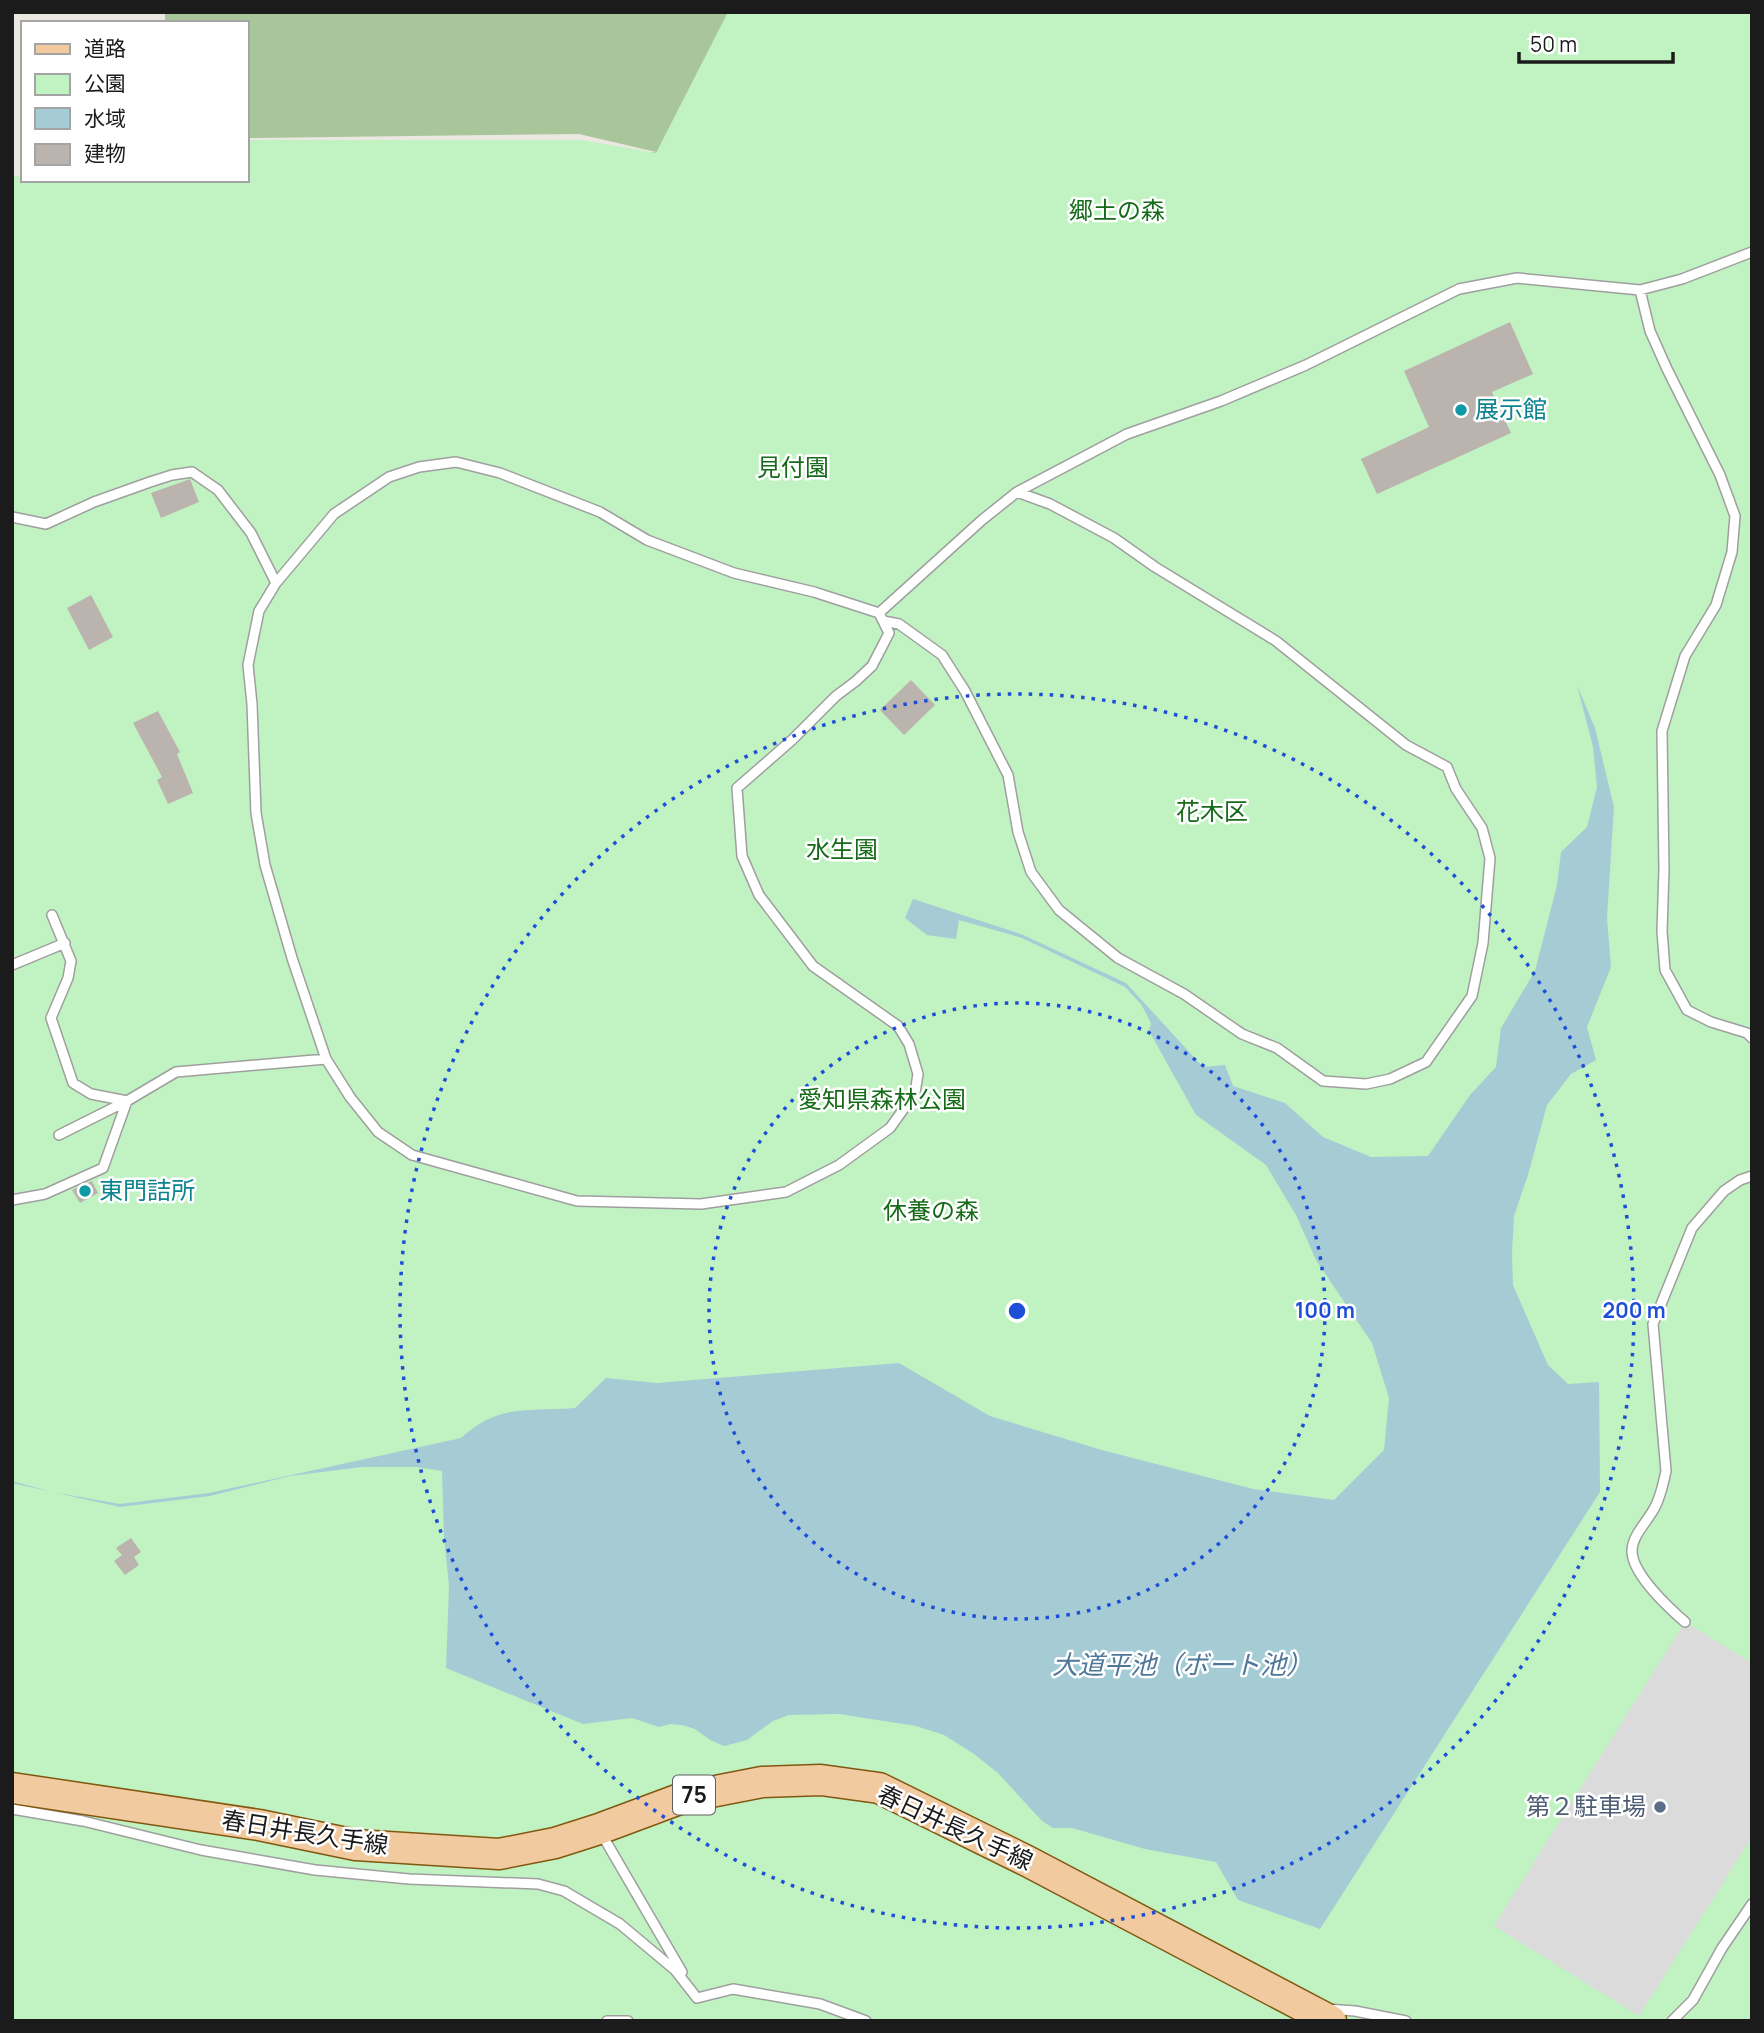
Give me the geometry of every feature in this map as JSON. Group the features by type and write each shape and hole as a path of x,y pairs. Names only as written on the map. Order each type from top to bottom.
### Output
{"main road":[{"name":"春日井長久手線","path":"12,1788 259,1825 356,1845 499,1854 555,1843 685,1797 762,1782 821,1780 879,1788 1027,1861 1321,2015"}],"lane":[{"path":"881,617 982,520 1017,492 1126,434 1221,401 1306,365 1459,289 1517,278 1640,290 1682,279 1752,252"},
{"path":"1640,290 1650,331 1720,475 1735,516 1732,552 1716,605 1685,656 1662,731 1662,931 1665,970 1687,1010 1711,1022 1747,1033 1752,1038"},
{"path":"881,617 889,633 872,666 737,788 742,856 759,895 813,966 898,1026 909,1044 918,1074 915,1093 890,1128 839,1165 786,1192 701,1204 577,1201 412,1155 378,1132 350,1097 326,1059 292,958 265,865 256,813 248,665 259,611 276,583 334,514 389,477 418,467 456,462 500,473 600,512 647,540 734,573 814,592 881,617 899,624 942,655 965,691 1008,775 1018,832 1031,872 1059,910 1118,958 1184,994 1242,1034 1277,1048 1323,1081 1366,1084 1390,1079 1426,1062 1472,996 1488,902 1490,858 1482,828 1455,789 1447,766 1406,745 1276,641 1155,567 1114,538 1050,503 1017,492"},
{"path":"12,517 46,524 94,502 150,482 192,472 218,490 243,522 276,583"},
{"path":"52,915 71,961 68,978 51,1018 73,1083 91,1094 127,1101"},
{"path":"12,965 65,943"},
{"path":"59,1135 127,1101 176,1072 326,1059"},
{"path":"12,1200 45,1194 103,1168 127,1101"},
{"path":"1685,1622 1665,1605 1644,1579 1631,1552 1634,1542 1654,1510 1666,1471 1653,1324 1692,1228 1724,1191 1740,1180 1752,1176"},
{"path":"12,1809 83,1822 201,1850 315,1870 409,1879 538,1884 564,1891 620,1924 675,1970 697,1998"},
{"path":"599,1829 697,1998"},
{"path":"1672,2021 1693,2000 1722,1948 1752,1904"},
{"path":"697,1998 733,1989 820,2004 866,2021"},
{"path":"1321,2015 1335,2008 1406,2021"},
{"path":"607,2021 628,2021"}],"green space":[{"path":"165,12 972,12 533,383 27,182 191,191 656,152 579,134 248,138 248,21 165,21"},
{"name":"愛知県森林公園","path":"728,12 1752,12 1752,2021 12,2021 12,176 21,176 21,182 248,182 248,140 582,140 656,153"}],"shaded area":[{"name":"第２駐車場","path":"1685,1622 1752,1663 1752,1837 1639,2016 1494,1926"}],"water":[{"name":"大道平池（ボート池）","path":"1577,685 1595,728 1614,807 1607,918 1611,967 1587,1027 1596,1060 1571,1074 1547,1105 1514,1216 1512,1253 1513,1285 1548,1365 1568,1384 1599,1382 1600,1492 1320,1929 1238,1900 1216,1862 1145,1849 1072,1828 1053,1828 1042,1821 998,1773 974,1754 944,1735 916,1726 839,1714 789,1715 773,1721 747,1740 724,1746 695,1729 682,1725 659,1727 632,1718 583,1724 446,1668 449,1587 442,1471 416,1467 362,1467 290,1476 210,1496 120,1507 54,1492 120,1504 209,1493 461,1438 488,1419 502,1414 575,1408 606,1378 657,1383 899,1363 990,1416 1102,1450 1253,1489 1334,1500 1384,1450 1389,1398 1372,1343 1316,1260 1296,1215 1266,1165 1196,1115 1149,1031 1151,1023 1141,1004 1125,987 1022,938 959,920 956,939 927,935 905,918 913,899 1021,934 1126,983 1203,1067 1225,1065 1233,1086 1285,1103 1323,1137 1371,1157 1428,1156 1470,1095 1496,1067 1501,1028 1535,971 1557,885 1561,852 1587,827 1597,787 1593,747"},
{"path":"12,1481 50,1491 12,1483"}],"building":[{"name":"展示館","path":"1510,322 1533,374 1492,392 1511,433 1377,494 1361,459 1429,427 1404,371"},
{"path":"190,479 199,502 161,518 151,493"},
{"path":"91,595 113,637 89,650 67,608"},
{"path":"911,680 935,705 904,735 880,710"},
{"path":"158,711 180,752 177,754 193,793 168,804 157,780 162,777 133,723"},
{"name":"東門詰所","path":"92,1181 98,1193 80,1203 72,1190"},
{"path":"131,1538 141,1552 134,1557 139,1565 125,1575 114,1561 122,1555 116,1548"}],"place":[{"name":"展示館","path":"1461,410"},
{"name":"東門詰所","path":"85,1191"},
{"name":"第２駐車場","path":"1660,1807"}],"park label":[{"name":"郷土の森","path":"1117,211"},
{"name":"見付園","path":"793,468"},
{"name":"花木区","path":"1212,812"},
{"name":"水生園","path":"842,850"},
{"name":"休養の森","path":"931,1211"}]}
